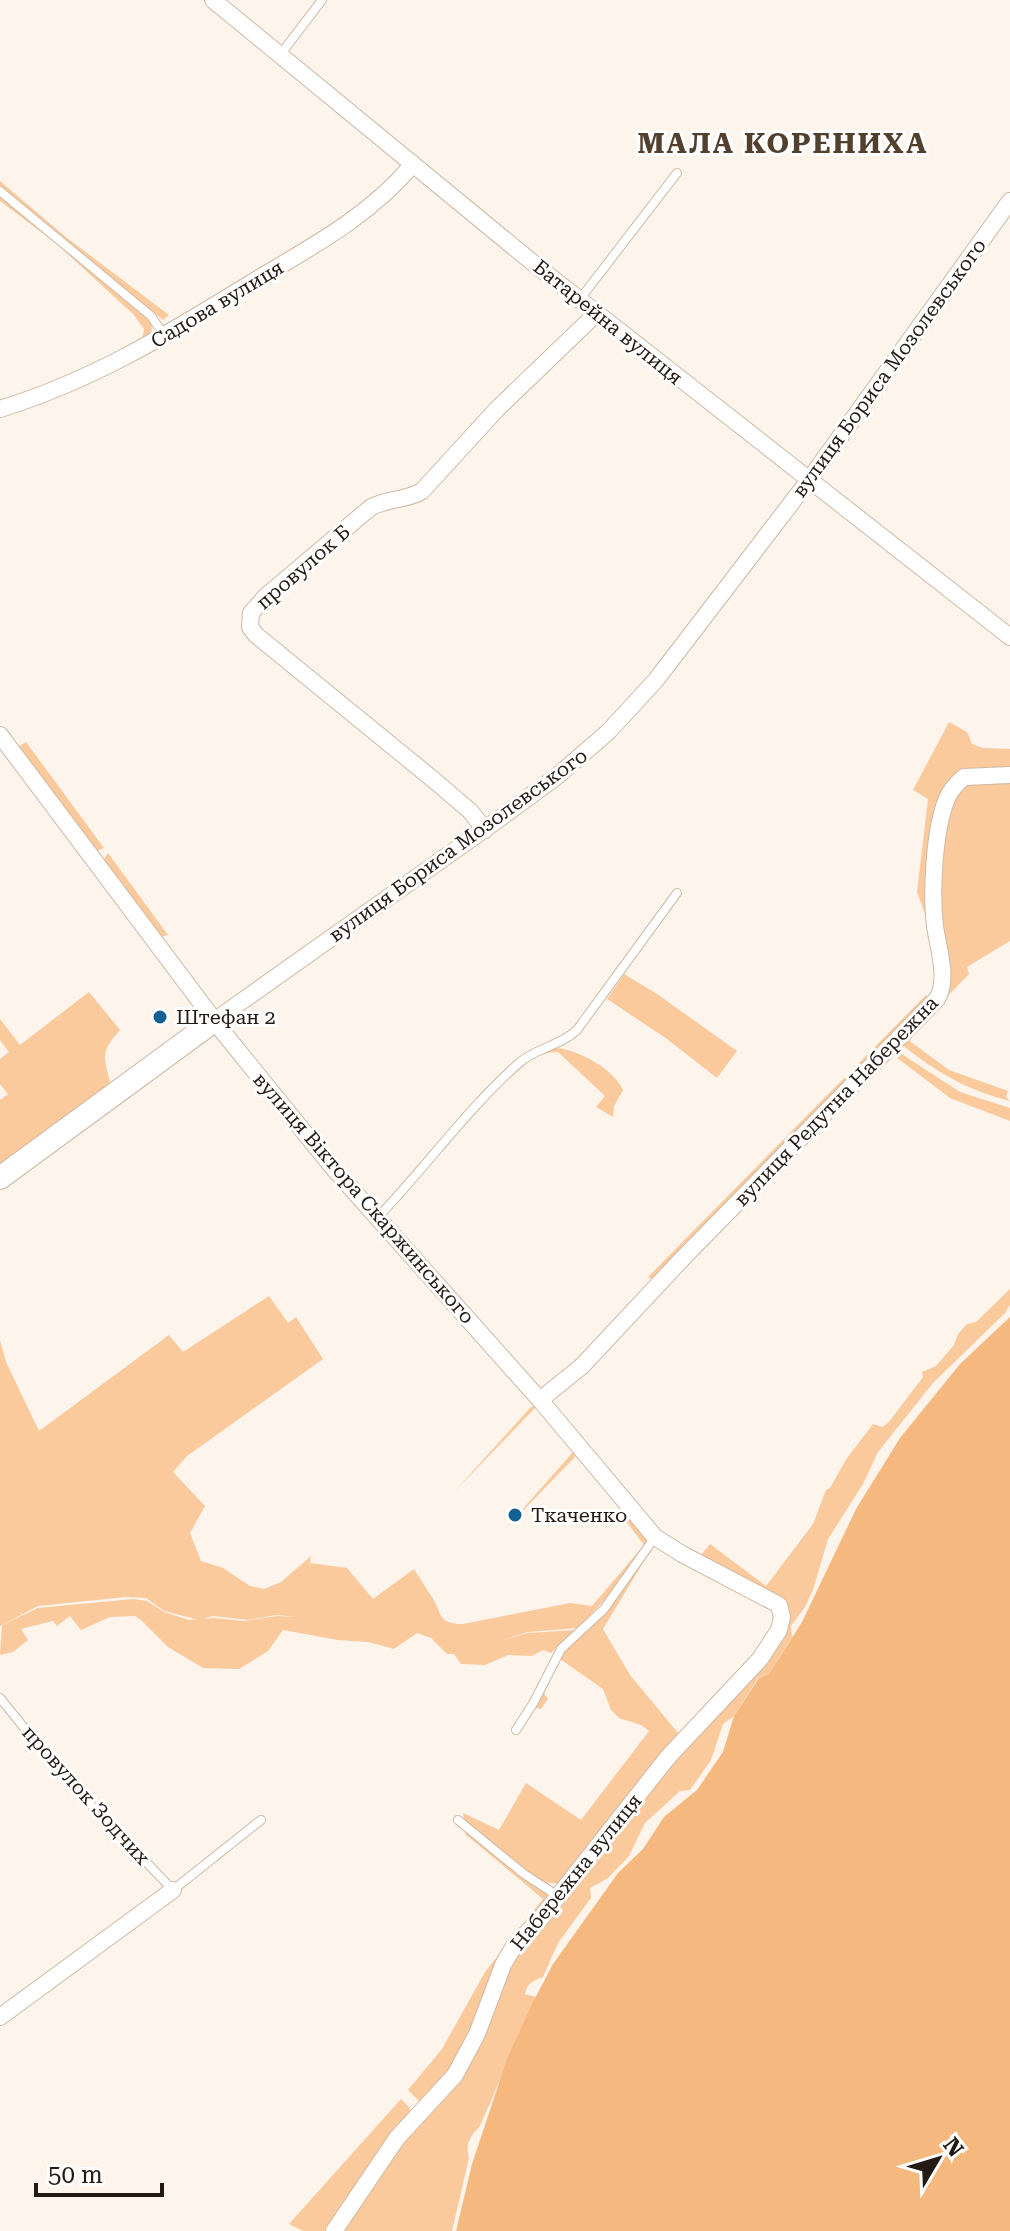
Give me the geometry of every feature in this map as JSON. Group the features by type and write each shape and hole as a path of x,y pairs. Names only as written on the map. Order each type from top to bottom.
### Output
{"street":[{"name":"Батарейна вулиця","path":"213,0 597,313 1010,637"},
{"name":"Садова вулиця","path":"0,409 74,383 164,336 352,223 413,164"},
{"name":"вулиця Бориса Мозолевського","path":"0,1178 214,1021 485,830 573,763 633,706 809,480 1010,201"},
{"name":"провулок Б","path":"485,830 470,811 435,781 256,635 250,627 249,618 256,604 370,508 422,491 497,409 597,313"},
{"name":"вулиця Віктора Скаржинського","path":"0,735 214,1021 377,1218 540,1400 655,1537 779,1605"},
{"name":"вулиця Редутна Набережна","path":"540,1400 582,1366 683,1258 937,999 942,985 933,908 934,880 946,798 964,777 1010,775"},
{"name":"Набережна вулиця","path":"334,2231 397,2138 455,2075 477,2034 503,1965 514,1946 541,1918 668,1757 760,1659 779,1630 782,1617 779,1605"},
{"path":"0,2017 173,1890"}],"lane":[{"path":"279,55 322,0"},
{"path":"580,299 677,173"},
{"path":"0,191 151,316 164,336"},
{"path":"377,1218 503,1077 535,1050 570,1037 577,1030 677,893"},
{"path":"516,1730 561,1649 604,1609 655,1537"},
{"name":"провулок Зодчих","path":"0,1698 69,1783 173,1890"},
{"path":"173,1890 261,1820"},
{"path":"458,1820 524,1874 558,1896"}],"shaded area":[{"path":"0,181 67,238 169,315 163,320 0,187"},
{"path":"0,196 147,317 152,326 151,336 142,340 144,329 134,315 57,244 0,201"},
{"path":"949,722 967,732 972,744 983,748 1010,749 1010,770 952,781 930,928 917,892 928,799 913,790"},
{"path":"26,742 104,848 96,851 18,747"},
{"path":"1010,779 1010,941 967,967 969,974 930,1014 935,1007 938,919 948,806 963,784"},
{"path":"108,853 168,935 160,937 103,861"},
{"path":"624,974 737,1051 717,1078 667,1039 607,999"},
{"path":"89,992 120,1030 108,1046 105,1058 111,1088 0,1168 0,1100 8,1094 0,1084 0,1059 9,1052 0,1040 0,1019 20,1045"},
{"path":"926,995 928,997 651,1279 648,1277"},
{"path":"909,1034 911,1042 949,1070 1008,1091 1006,1097 1010,1101 968,1087 931,1066 903,1045"},
{"path":"556,1048 575,1052 595,1062 618,1082 623,1090 614,1106 613,1117 596,1107 605,1096 558,1052 537,1057 509,1079 533,1055"},
{"path":"892,1051 900,1053 960,1092 1010,1108 1010,1121 950,1098"},
{"path":"1010,1289 1010,1305 1005,1313 933,1383 878,1452 863,1484 828,1539 813,1590 791,1626 792,1637 769,1674 758,1678 734,1716 723,1724 711,1760 690,1790 680,1791 645,1823 629,1856 608,1878 590,1888 591,1898 558,1943 543,1977 527,1987 525,1994 536,1997 480,2126 469,2140 469,2158 452,2231 338,2231 428,2110 517,1948 787,1615 684,1551 686,1546 701,1555 710,1544 766,1586 813,1524 826,1490 873,1424 882,1427 888,1423 923,1377 922,1372 936,1366 967,1324 976,1322"},
{"path":"269,1296 288,1323 296,1317 323,1359 187,1456 173,1472 205,1506 190,1533 201,1561 223,1568 250,1586 264,1589 281,1582 311,1556 310,1563 347,1568 373,1599 414,1569 442,1617 449,1622 463,1624 570,1603 592,1606 644,1545 622,1516 627,1513 649,1539 619,1584 578,1628 528,1632 499,1641 528,1633 575,1630 551,1653 543,1650 532,1656 508,1655 485,1665 461,1664 454,1654 447,1654 431,1638 417,1633 394,1649 368,1642 283,1630 268,1651 239,1669 203,1668 168,1647 135,1616 110,1617 81,1630 70,1616 57,1626 53,1621 21,1629 28,1640 13,1652 0,1655 2,1625 38,1608 133,1599 147,1601 164,1612 189,1620 197,1619 164,1611 146,1598 126,1597 38,1606 0,1626 0,1340 6,1362 39,1431 169,1335 183,1352","holes":["276,1615 299,1617 277,1616 244,1621 203,1619 213,1616 248,1620"]},
{"path":"1010,1317 1010,2231 456,2231 472,2164 507,2059 553,1964 618,1873 643,1849 664,1817 697,1790 723,1752 734,1716 759,1678 769,1674 802,1622 856,1509 900,1438 960,1364"},
{"path":"538,1404 576,1451 574,1458 505,1529 574,1451 536,1407 453,1493 530,1408"},
{"path":"655,1543 603,1629 630,1675 683,1739 561,1884 542,1882 464,1821 463,1813 499,1830 526,1783 581,1820 649,1731 619,1718 611,1710 603,1689 560,1659 544,1693 548,1699 541,1709 535,1708 521,1728 561,1654 597,1619"},
{"path":"466,1831 552,1897 535,1917 462,2055 422,2104 408,2090 442,2049 485,1972 543,1899 465,1834"},
{"path":"401,2099 409,2107 411,2115 329,2231 303,2231 289,2224"}],"place":[{"name":"Штефан 2","path":"160,1017"},
{"name":"Ткаченко","path":"515,1515"}],"district":[{"name":"МАЛА КОРЕНИХА","path":"783,143"}]}
